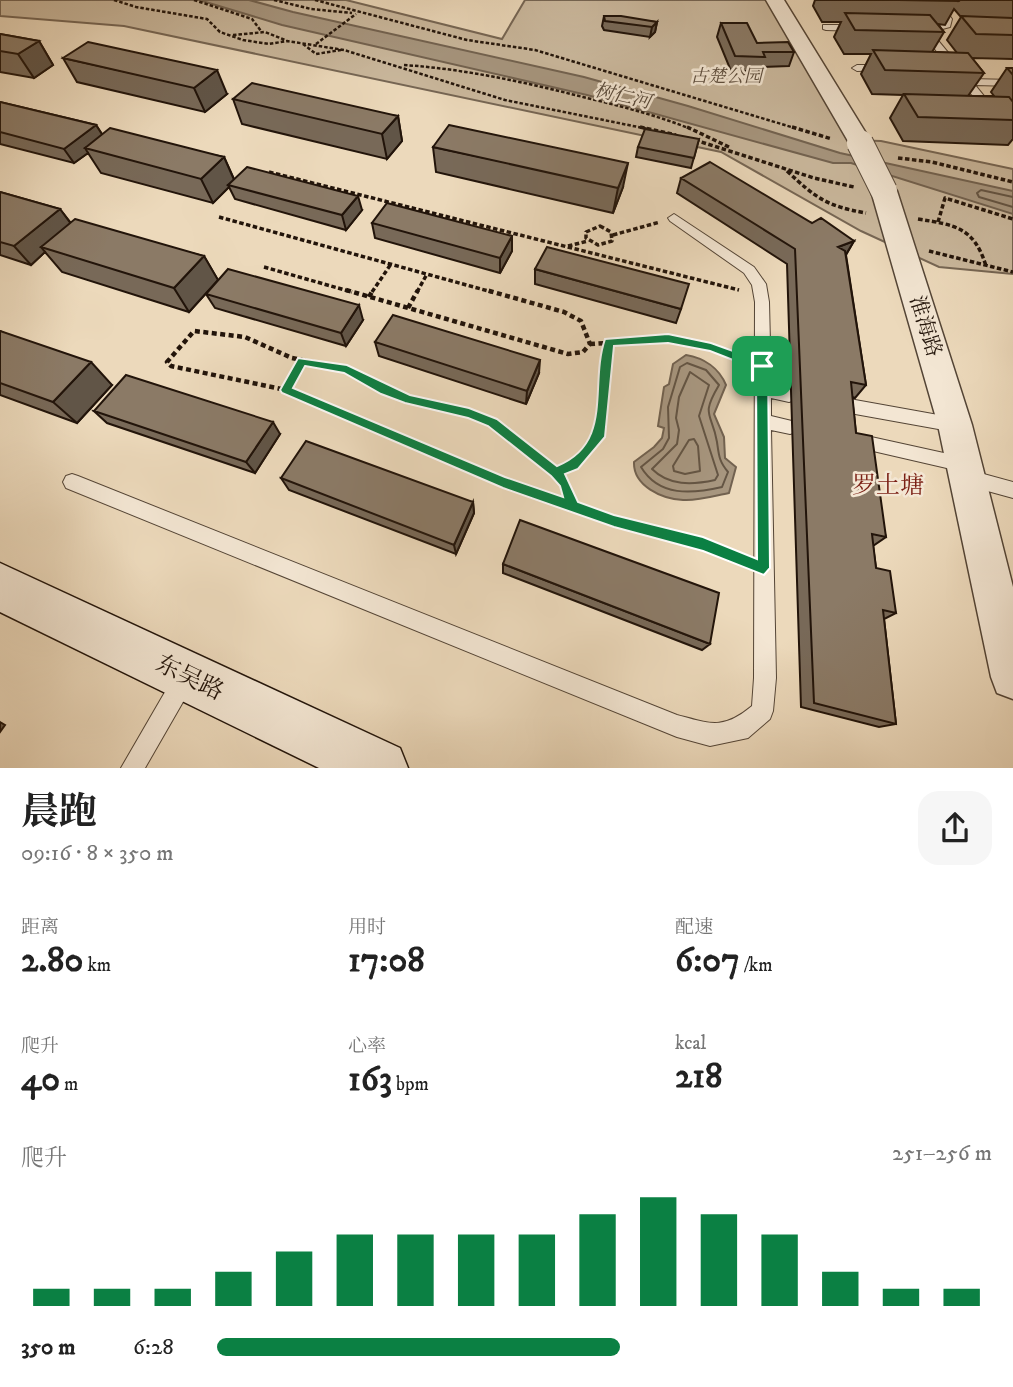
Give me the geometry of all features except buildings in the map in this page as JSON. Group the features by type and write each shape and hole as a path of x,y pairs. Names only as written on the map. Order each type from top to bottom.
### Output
{"street":[{"name":"淮海路","path":"775,0 860,143 891,212 955,425 1013,677"},
{"name":"东吴路","path":"0,587 380,768"}],"lane":[{"path":"925,2 945,4"},
{"path":"925,2 942,10 948,19 947,25 925,32 993,114 1013,125"},
{"path":"826,27 867,28"},
{"path":"909,29 962,30"},
{"path":"857,68 894,68"},
{"path":"944,69 956,69"},
{"path":"966,82 1013,83"},
{"path":"979,114 993,114"},
{"path":"72,482 677,726 710,735 740,730 762,711 765,678 759,284 749,270 674,218"},
{"path":"762,390 789,395"},
{"path":"844,405 955,425"},
{"path":"762,421 790,427"},
{"path":"848,439 967,471 1013,490"},
{"path":"132,768 187,676"}],"path":[{"path":"114,0 136,7 207,19 225,34 257,43 287,41 344,50 505,100 600,117 679,136"},
{"path":"194,0 252,19 261,31 287,41"},
{"path":"274,0 330,12 357,13 315,45"},
{"path":"315,0 364,15 418,24 477,42 535,50 770,122"},
{"path":"330,12 335,6"},
{"path":"225,34 242,35 261,31"},
{"path":"302,43 307,50 319,55 344,50"},
{"path":"396,65 489,74 636,110 706,134 737,152"},
{"path":"692,139 829,183 891,212 986,266 1013,272"},
{"path":"780,166 795,177 807,191 830,205 891,212 962,229 976,240 986,266"},
{"path":"269,172 760,295"},
{"path":"938,222 945,198 1013,219"},
{"path":"219,217 564,312 581,321 590,344"},
{"path":"613,234 674,218"},
{"path":"588,241 585,235 592,227 605,228 613,234"},
{"path":"566,247 588,241 605,245 612,241 613,234"},
{"path":"369,297 391,264"},
{"path":"264,267 568,354 583,352 590,344 668,339 711,347 762,366"},
{"path":"408,308 427,274"},
{"path":"573,507 565,483 555,472 492,422 451,408 409,400 347,369 302,361 245,337 194,331 167,362 172,366 286,390 503,482 573,507 614,521 703,544 764,568"},
{"path":"555,472 574,465 599,437 609,342"},
{"path":"286,390 302,361"}],"green space":[{"name":"古楚公园","path":"0,0 346,0 502,39 525,0 769,0 851,140 881,141 1013,169 1013,274 939,267 861,231 721,152 124,26 0,16"}],"water":[{"name":"树仁河","path":"199,0 249,0 584,77 840,153 1013,191 1013,214 851,163 833,163 587,95 282,25"},
{"path":"686,355 710,365 726,385 714,414 724,437 725,458 736,467 729,493 689,500 666,497 650,490 638,478 634,462 662,438 664,428 658,426 664,387 669,384 673,364"}],"district":[{"name":"罗土塘","path":"888,485"}],"route":[{"path":"762,366 690,342 668,339 609,342 599,437 574,465 555,472 565,483 573,507 503,482 286,390 302,361 347,369 409,400 469,413 492,422 555,472 565,483 573,507 614,521 703,544 764,568 762,366"}]}
